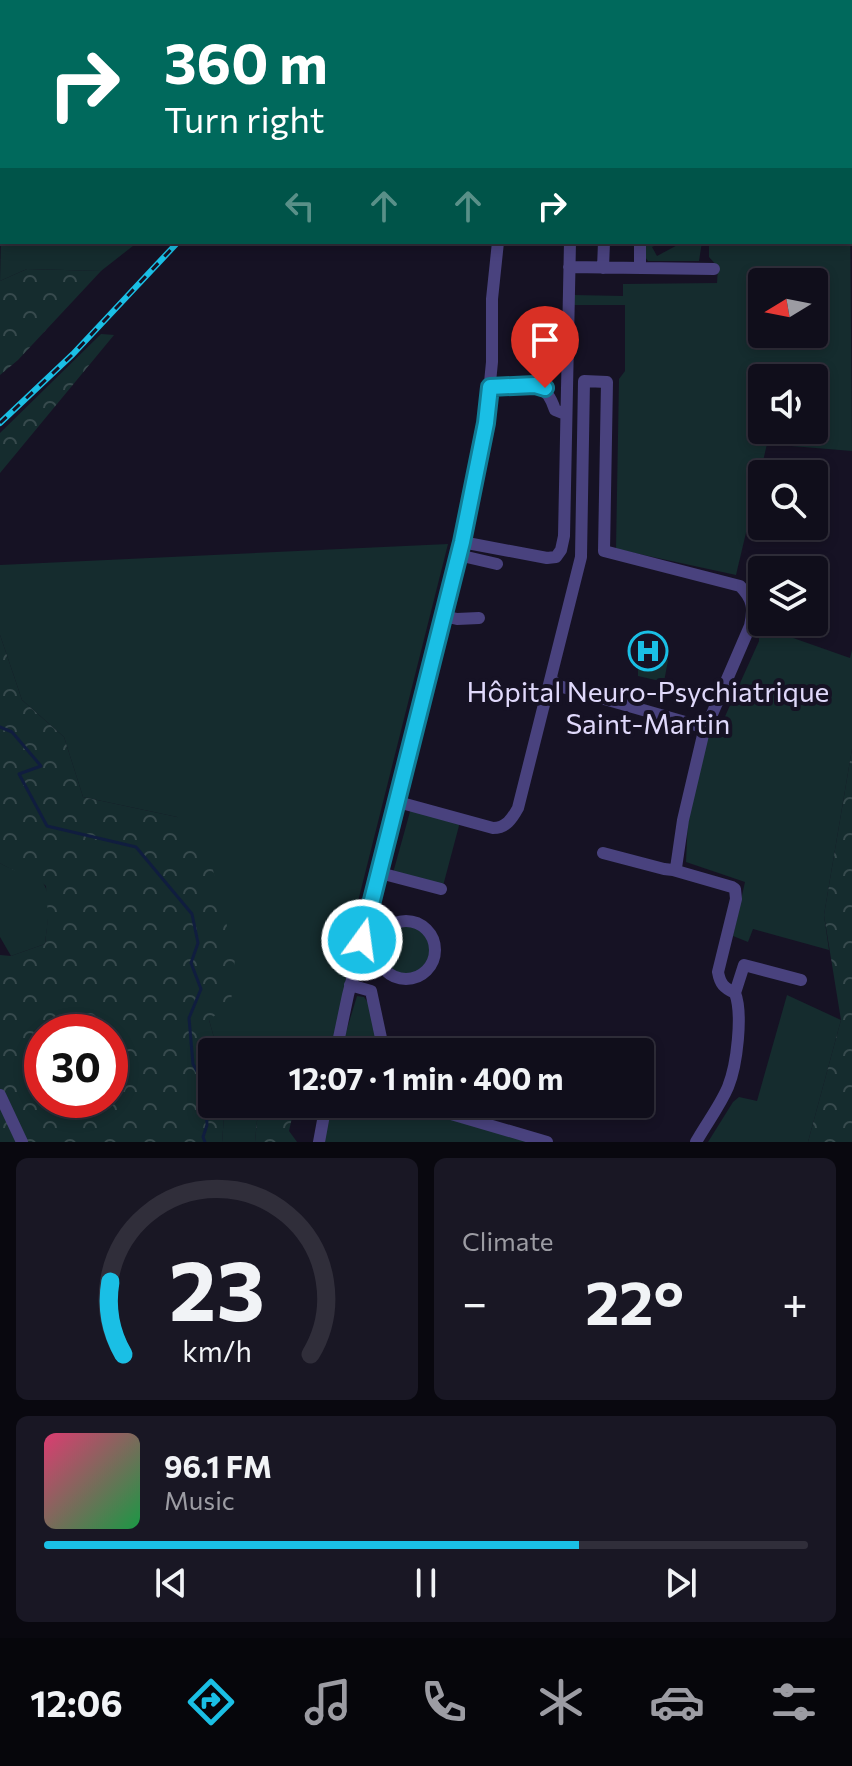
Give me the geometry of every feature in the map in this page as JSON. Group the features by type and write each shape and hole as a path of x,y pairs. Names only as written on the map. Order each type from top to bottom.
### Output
{"street":[{"path":"339,1038 462,542 486,423 498,244"},
{"path":"556,557 564,536 570,244"},
{"path":"603,268 604,244"},
{"path":"640,244 640,268"},
{"path":"569,267 714,269"},
{"path":"398,802 493,828 500,828 511,820 518,808 578,568 584,381 607,382 604,551"},
{"path":"490,387 535,385 545,388 555,410 565,414"},
{"path":"564,536 604,551 740,586 750,596 753,610 750,626 706,728 683,820 679,863 673,870"},
{"path":"462,542 547,558 556,557 578,568"},
{"path":"458,555 497,564"},
{"path":"444,616 479,618"},
{"path":"551,679 559,686 706,728"},
{"path":"603,853 735,889 736,899 718,972 720,982 735,993"},
{"path":"380,873 441,889"},
{"path":"413,921 429,931 434,940 435,959 423,974 404,979 395,977 380,964 377,944 381,935 395,923 413,921"},
{"path":"362,940 377,944"},
{"path":"696,1142 728,1087 740,1006 735,993 744,965 801,980"},
{"path":"350,985 371,991 381,1038"},
{"path":"0,1095 22,1142"},
{"path":"319,1142 323,1118"},
{"path":"465,1118 547,1142"}],"green space":[{"path":"1,244 135,244 101,271 27,269 0,281"},
{"path":"645,244 655,244 652,247 657,256 679,244 702,244 699,261 648,261"},
{"path":"709,244 850,244 852,451 767,444 763,460 748,460 748,524 736,575 616,549 619,379 625,371 625,305 574,305 574,295 623,296 623,284 717,283 718,267 709,257"},
{"path":"27,269 101,271 18,360 0,375 0,281"},
{"path":"101,334 114,335 0,473 0,433"},
{"path":"448,544 343,961 350,971 333,1038 214,1038 177,817 83,797 64,737 22,700 0,635 0,565"},
{"path":"0,635 22,700 64,737 83,797 177,817 211,862 235,958 231,1003 209,1020 214,1038 198,1038 198,1118 224,1118 222,1142 0,1142 0,955 11,956 45,944 48,917 46,886 0,863"},
{"path":"759,636 787,636 850,658 852,650 852,749 824,915 829,950 753,929 748,942 733,936 745,882 686,862 688,818 709,728 718,732"},
{"path":"658,657 668,660 664,682 638,676 638,663 644,664 645,659 657,662"},
{"path":"852,749 852,1142 808,1142 841,1020 824,915"},
{"path":"411,808 460,822 443,886 393,873"},
{"path":"0,863 39,878 48,894 45,944 11,956 0,937"},
{"path":"407,926 424,933 431,950 424,967 407,974 390,967 383,950 390,933"},
{"path":"787,995 841,1020 808,1142 708,1142 733,1102 739,1097 757,1101"},
{"path":"357,996 364,997 369,1004 376,1038 344,1038"},
{"path":"224,1118 258,1118 255,1142 222,1142"},
{"path":"258,1118 292,1118 289,1131 297,1142 255,1142"},
{"path":"327,1118 453,1118 532,1142 323,1142"}],"waterway":[{"path":"0,727 12,732 41,766 19,774 47,826 136,847 192,914 198,943 191,963 201,989 189,1018 193,1064 205,1086 205,1142"}],"railway":[{"path":"0,423 73,354 176,244"}],"place":[{"name":"Hôpital Neuro-Psychiatrique Saint-Martin","path":"648,651"}],"route":[{"path":"362,940 462,542 486,423 490,387 535,385 545,388"}]}
